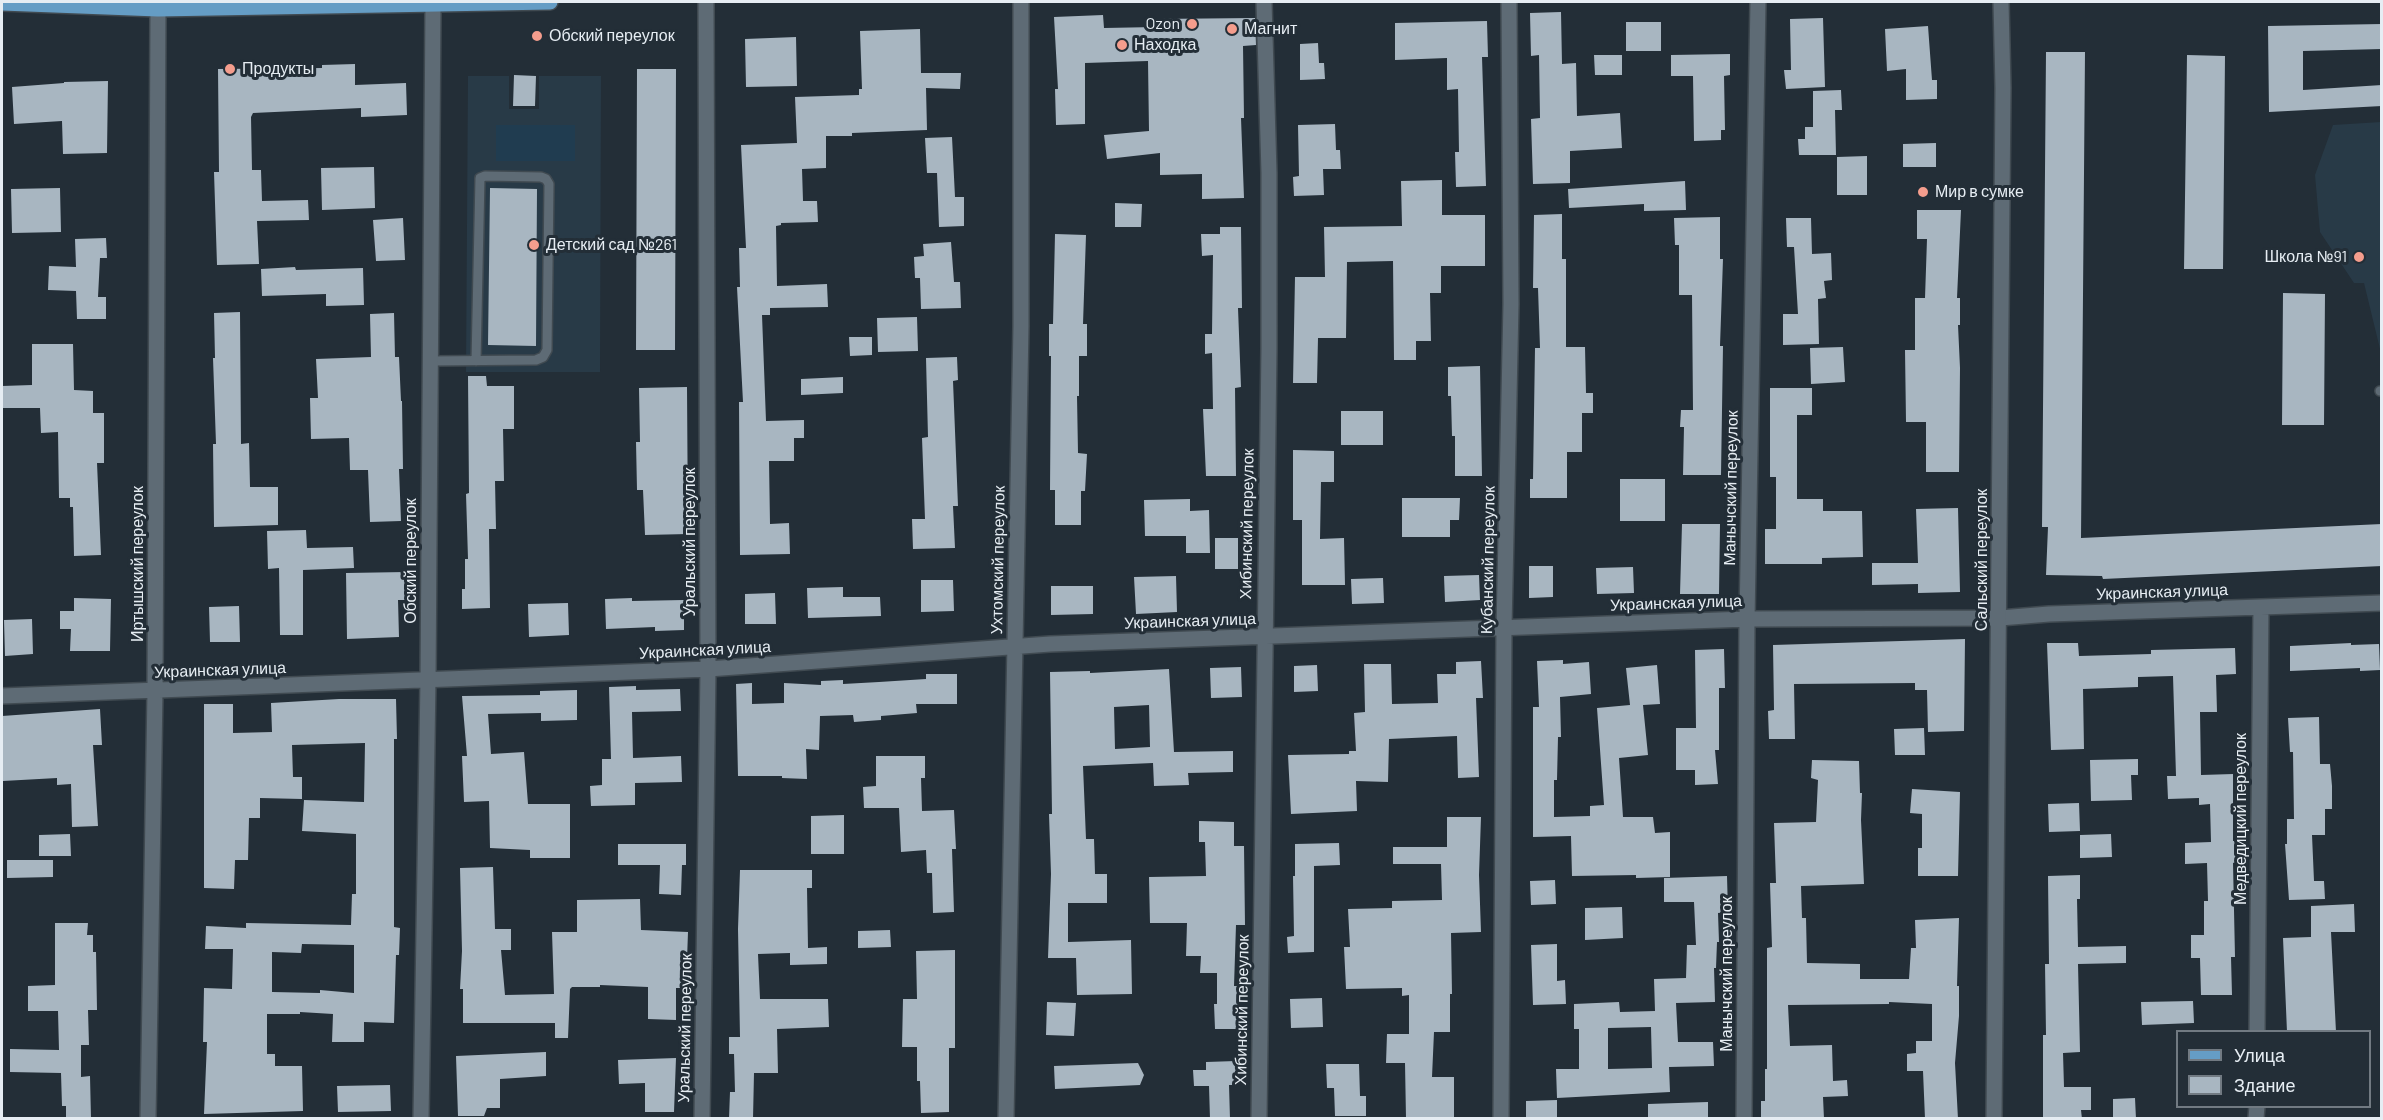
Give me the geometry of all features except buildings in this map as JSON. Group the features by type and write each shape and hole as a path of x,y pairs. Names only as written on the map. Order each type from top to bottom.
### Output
{"main road":[{"path":"2,3 158,9 550,2"}],"street":[{"name":"Уральский переулок","path":"702,1119 708,669 706,2"},
{"name":"Ухтомский переулок","path":"1006,1119 1021,326 1021,2"},
{"name":"Хибинский переулок","path":"1259,1119 1263,637 1269,348 1269,173 1264,2"},
{"name":"Кубанский переулок","path":"1501,1119 1504,627 1511,304 1509,2"},
{"name":"Манычский переулок","path":"1744,1119 1747,619 1758,2"},
{"name":"Сальский переулок","path":"1994,1119 2000,618 2003,88 2001,2"},
{"name":"Обский переулок","path":"422,1119 433,4"},
{"name":"Иртышский переулок","path":"148,1119 156,691 158,9"},
{"name":"Украинская улица","path":"2,696 708,669 1014,646 1747,619 2000,618 2049,614 2382,603"},
{"name":"Медведицкий переулок","path":"2257,1030 2261,607"}],"lane":[{"path":"430,361 476,361 536,360 543,357 547,351 549,184 541,177 485,176 480,178 478,183 476,361"}],"shaded area":[{"name":"Детский сад №261","path":"468,76 509,76 509,109 539,109 539,76 601,76 600,372 466,372"},
{"name":"Школа №91","path":"2382,122 2381,353 2364,283 2354,283 2320,232 2315,175 2333,125"},
{"path":"496,125 575,125 575,161 496,161"}],"place":[{"name":"Ozon","path":"1192,24"},
{"name":"Магнит","path":"1232,29"},
{"name":"Обский переулок","path":"537,36"},
{"name":"Находка","path":"1122,45"},
{"name":"Продукты","path":"230,69"},
{"name":"Мир в сумке","path":"1923,192"},
{"name":"Детский сад №261","path":"534,245"},
{"name":"Школа №91","path":"2359,257"}]}
